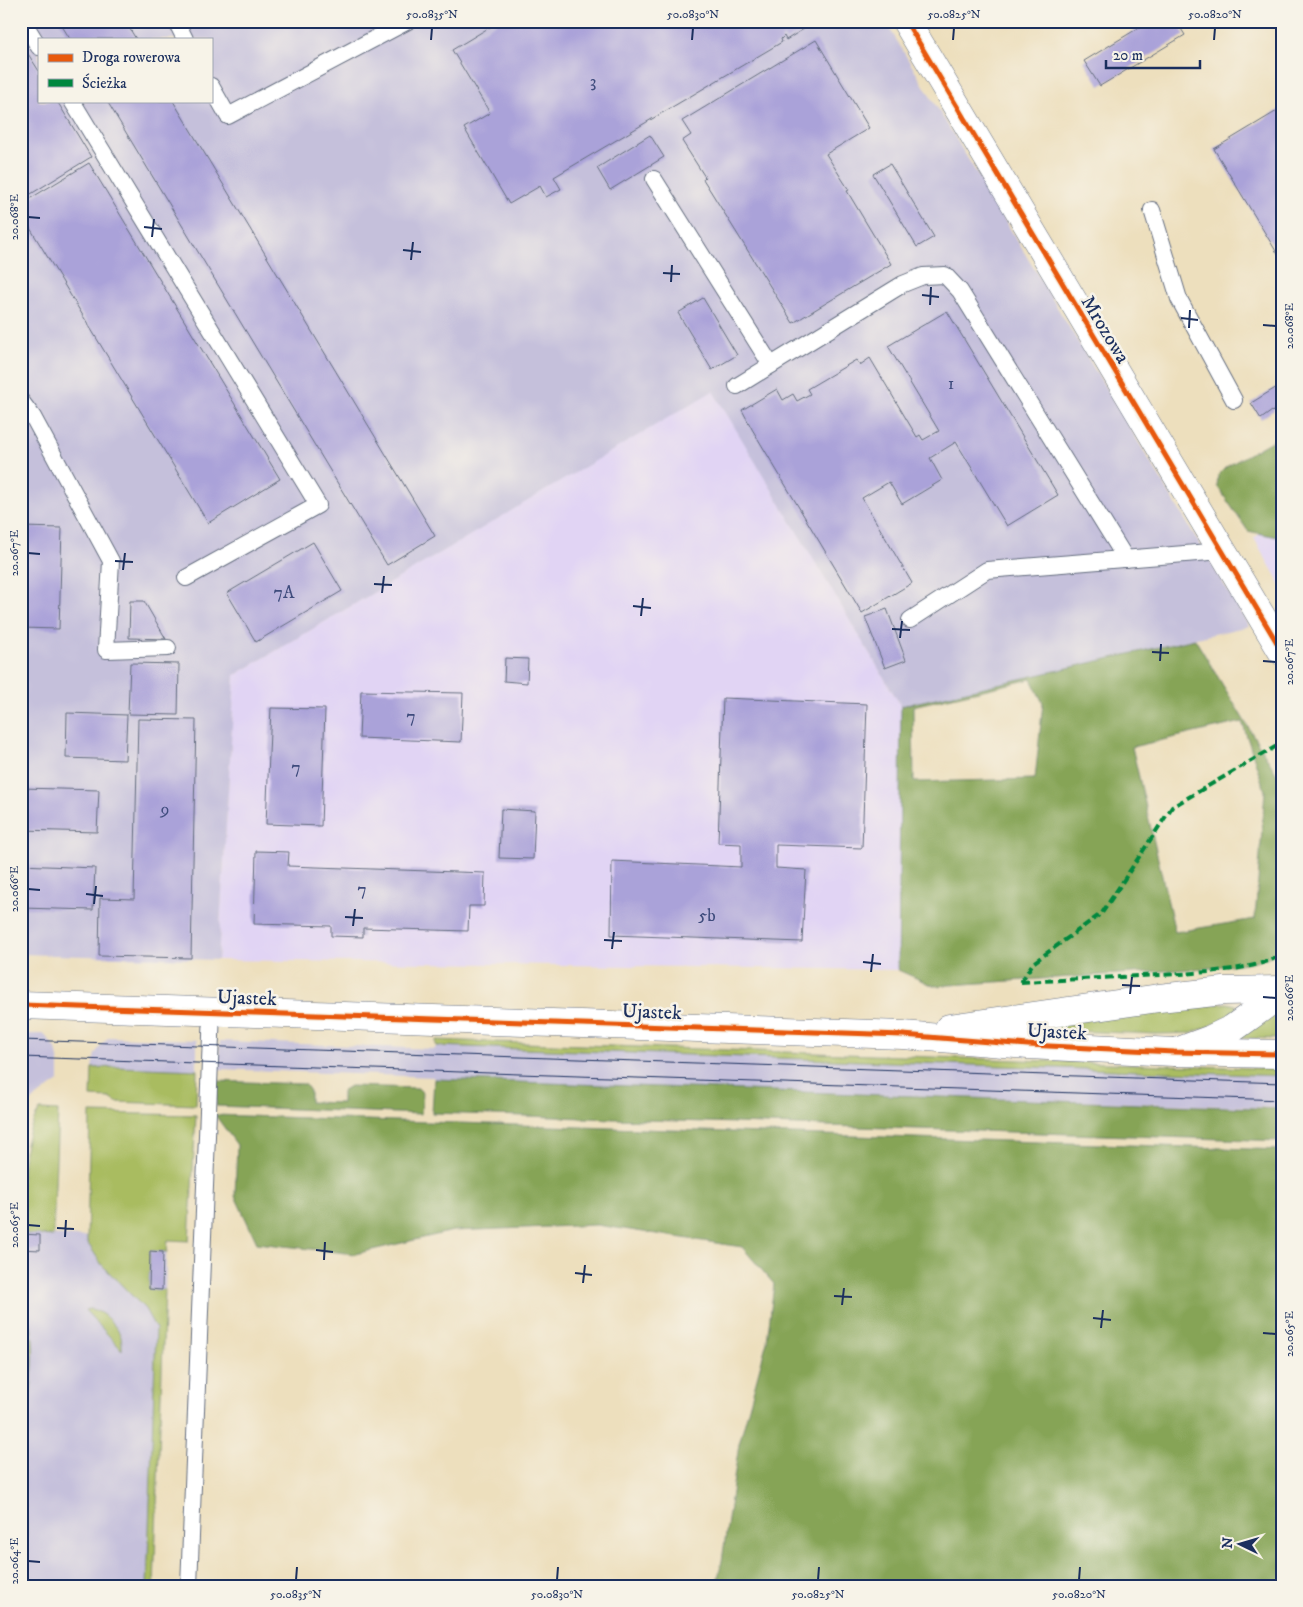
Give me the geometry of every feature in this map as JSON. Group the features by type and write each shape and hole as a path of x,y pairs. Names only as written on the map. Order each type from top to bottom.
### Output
{"street":[{"name":"Mrozowa","path":"906,21 1282,651"},
{"name":"Ujastek","path":"903,1035 1159,998 1224,991 1282,992"},
{"path":"1174,1052 1211,1039 1232,1029 1282,992"},
{"name":"Ujastek","path":"21,1005 903,1035 1028,1045 1174,1052 1282,1054"}],"lane":[{"path":"23,21 38,45"},
{"path":"176,21 184,38"},
{"path":"212,88 228,116 408,21"},
{"path":"73,102 318,505 186,578"},
{"path":"654,179 771,365"},
{"path":"1152,210 1179,299 1234,400"},
{"path":"737,386 903,284 923,276 945,275 960,291 1126,559"},
{"path":"21,401 33,417 111,561 106,650 168,648"},
{"path":"910,620 987,570 1222,551"},
{"path":"189,1586 212,1011"}],"shaded area":[{"path":"21,21 885,21 1249,626 901,706 713,391 235,675 218,960 21,954"},
{"path":"713,390 901,706 898,970 218,960 235,675"},
{"path":"1282,519 1282,587 1254,538"},
{"path":"21,1034 44,1034 56,1049 59,1063 59,1081 34,1099 21,1114"},
{"path":"109,1037 197,1040 197,1070 92,1068 95,1054"},
{"path":"220,1041 435,1049 436,1046 1282,1076 1282,1108 434,1079 433,1077 218,1069"},
{"path":"21,1234 167,1240 154,1586 21,1586"}],"green space":[{"path":"1282,435 1282,538 1248,531 1217,486 1218,475 1226,467"},
{"path":"1195,639 1282,783 1282,950 1257,961 1209,968 934,986 898,970 901,706","holes":["1031,679 1043,703 1035,779 914,782 913,706","1242,722 1265,791 1255,919 1175,932 1132,747"]},
{"path":"1227,1003 1236,1005 1235,1012 1210,1026 1191,1033 1159,1034 1038,1030 1039,1025"},
{"path":"1282,1010 1282,1039 1238,1038"},
{"path":"436,1040 1282,1069 1282,1076 436,1046"},
{"path":"92,1068 197,1070 196,1105 116,1102 110,1098 91,1097"},
{"path":"434,1079 1282,1109 1282,1141 432,1113"},
{"path":"217,1081 305,1084 310,1091 310,1102 342,1103 342,1091 350,1086 418,1088 423,1093 421,1114 216,1106"},
{"path":"40,1110 58,1111 53,1236 21,1234 21,1187 24,1153 33,1122"},
{"path":"90,1113 196,1115 189,1241 168,1240 167,1252 150,1251 149,1289 165,1290 154,1586 147,1586 156,1329 145,1309 102,1265 87,1242"},
{"path":"215,1115 1282,1150 1282,1586 716,1586 722,1561 739,1444 767,1341 774,1284 742,1247 597,1225 453,1231 355,1254 257,1243 235,1196 237,1145"},
{"path":"21,1306 27,1314 31,1326 33,1354 29,1413 21,1426"},
{"path":"85,1310 98,1311 114,1325 121,1336 122,1350"},
{"path":"21,1489 27,1524 24,1586 21,1586"}],"building":[{"path":"59,21 125,21 135,38 69,38"},
{"path":"500,21 804,21 807,27 786,40 784,36 781,39 782,42 554,177 561,189 546,197 540,186 509,204 464,128 490,113 452,50"},
{"path":"1150,21 1176,21 1185,35 1100,86 1084,61"},
{"path":"816,40 869,128 826,154 891,264 793,323 703,179 705,177 682,141 691,135 682,121"},
{"path":"21,43 38,69 38,102 58,102 91,157 21,200"},
{"path":"108,102 174,102 435,536 387,565"},
{"path":"1282,108 1282,261 1214,149"},
{"path":"650,135 664,157 610,190 597,168"},
{"path":"89,163 280,479 208,523 21,213 21,204"},
{"path":"890,164 934,237 917,247 873,174"},
{"path":"703,298 737,355 712,370 678,313"},
{"path":"947,311 1058,495 1007,526 956,442 930,458 942,480 902,504 889,482 862,498 912,583 862,613 742,410 777,389 783,400 793,394 797,401 810,394 807,389 856,360 860,365 870,358 917,437 920,435 923,440 939,431 888,346"},
{"path":"1282,384 1281,407 1274,409 1273,412 1261,419 1251,403"},
{"path":"21,527 62,528 59,629 21,628"},
{"path":"313,542 342,591 256,642 227,593"},
{"path":"130,601 144,601 166,639 129,638"},
{"path":"887,609 906,660 885,668 865,617"},
{"path":"505,658 528,659 527,683 504,681"},
{"path":"130,663 179,664 178,715 128,714"},
{"path":"361,691 463,693 461,742 359,738"},
{"path":"723,698 867,704 862,848 776,845 776,868 806,870 802,942 611,935 612,861 741,867 741,844 718,843"},
{"path":"271,708 325,709 321,826 266,824"},
{"path":"67,713 127,715 125,760 66,758"},
{"path":"138,719 196,720 191,958 99,956 100,898 134,899"},
{"path":"21,788 99,790 97,832 21,830"},
{"path":"501,809 535,811 533,859 499,858"},
{"path":"256,851 289,852 288,866 485,873 484,906 469,906 468,931 363,928 363,937 331,936 331,926 254,924"},
{"path":"21,865 95,868 93,910 21,908"},
{"path":"21,1234 40,1235 40,1250 21,1249"},
{"path":"150,1251 163,1252 162,1290 149,1289"}],"tram line":[{"path":"21,1040 1282,1083"},
{"path":"21,1057 1282,1100"}],"marked path":[{"path":"1021,982 1033,963 1102,913 1172,807 1282,743"},
{"path":"1021,982 1234,969 1270,960 1282,954"}],"cycle path":[{"path":"906,21 1282,651"},
{"path":"21,1005 903,1035 1028,1045 1174,1052 1282,1054"}]}
